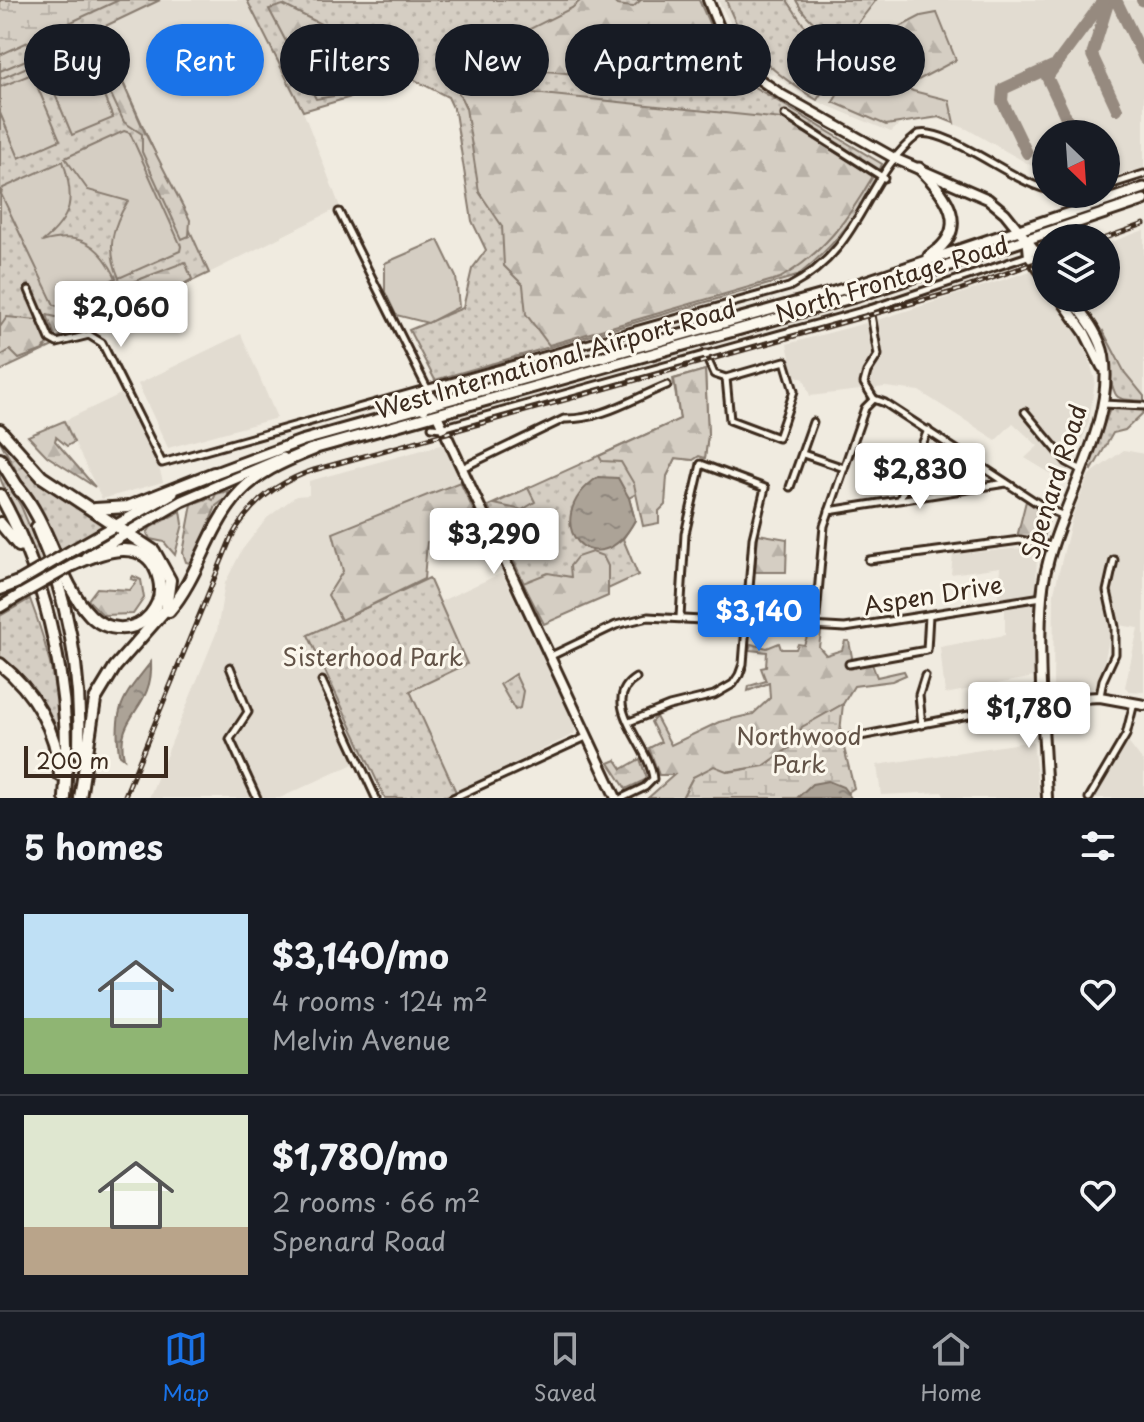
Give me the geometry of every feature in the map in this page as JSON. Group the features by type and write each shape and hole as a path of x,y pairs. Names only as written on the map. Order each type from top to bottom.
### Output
{"highway":[{"path":"0,430 42,477 159,556 170,580 169,602 147,632"},
{"path":"79,798 95,700 115,667 183,594 222,517 239,493 263,473 314,449"},
{"path":"0,459 37,512 71,583 93,619 111,627 131,627 146,619 157,603 158,576 152,564 136,551 108,550 73,565"},
{"path":"78,502 101,510 120,509 214,473"},
{"path":"18,487 48,553 72,640 80,710 79,798"},
{"path":"0,495 33,570 50,626 63,691 64,798"},
{"path":"0,523 13,536 33,570"},
{"path":"0,591 18,582"},
{"path":"0,666 39,709 57,750 64,798"}],"main road":[{"path":"708,0 723,37 756,77 896,159 988,199 1017,228 1032,257"},
{"path":"895,272 938,249 951,228 951,210 943,193 919,168"},
{"name":"West International Airport Road","path":"18,582 114,525 214,473 284,446 817,297 1144,188"},
{"name":"West International Airport Road","path":"0,607 125,532 205,490 314,449 1026,247 1144,200"},
{"path":"1026,247 1032,252"},
{"name":"Spenard Road","path":"1070,312 1085,333 1104,371"},
{"name":"Spenard Road","path":"1047,798 1042,597 1051,546 1103,404 1105,358 1099,339 1081,312"},
{"path":"406,424 425,407 428,390"},
{"path":"400,414 419,404 428,390"},
{"path":"437,415 616,798"},
{"path":"1043,700 1100,697 1144,705"}],"street":[{"path":"785,115 884,178"},
{"path":"29,290 50,339 57,343 89,335 102,343 162,463 789,287 813,273 839,249 896,159 919,134 930,133 1032,185"},
{"path":"1120,182 1144,174"},
{"path":"339,212 428,390 440,403"},
{"name":"North Frontage Road","path":"442,428 870,309 1026,247"},
{"path":"870,309 878,355 864,383 874,399 1062,515"},
{"path":"705,354 711,371 726,378 785,361 794,391 778,438 730,420 726,378"},
{"path":"461,469 564,419 579,419 643,398 667,385"},
{"path":"815,627 821,543 829,511 865,408 874,399"},
{"path":"1103,404 1144,406"},
{"path":"1025,412 1067,462 1080,469"},
{"path":"790,487 813,422"},
{"path":"432,427 442,428"},
{"path":"900,500 928,430"},
{"path":"803,454 844,468"},
{"path":"629,722 669,706 714,695 733,684 743,664 753,538 765,488 701,464 685,534 680,617"},
{"path":"829,511 1007,483"},
{"path":"869,560 1020,540 1051,546"},
{"path":"1100,697 1103,680 1115,654 1115,627 1107,591 1114,560"},
{"name":"Aspen Drive","path":"550,656 627,621 648,617 845,628 1042,597"},
{"path":"849,664 927,650 929,615"},
{"path":"230,667 248,712 230,739 257,798"},
{"path":"922,725 919,695 925,676"},
{"path":"622,798 645,787 653,779 620,707 620,696 627,683 636,678"},
{"path":"322,681 376,798"},
{"path":"850,738 1043,700"},
{"path":"1089,798 1126,735 1134,703"},
{"path":"453,798 587,736"}],"shaded area":[{"path":"160,0 247,0 259,24 146,24 146,96 264,96 264,34 280,65 280,96 295,96 340,207 209,273 129,96 130,24 110,24"},
{"path":"718,0 1144,0 1144,168 1120,174 1120,120 1032,120 1032,166 967,129 941,119 901,123 891,132 806,96 925,96 925,24 787,24 787,84 771,73 771,24 731,24"},
{"path":"1144,230 1144,395 1128,376 1091,312 1120,312 1120,239"},
{"path":"1032,271 1032,312 1063,312 1084,341 1095,380 1089,422 1065,482 1025,458 1038,446 1013,423 996,440 919,391 885,387 810,396 804,379 794,375 787,344 881,319"},
{"path":"241,334 277,418 168,448 138,384"},
{"path":"125,392 155,453 163,482 102,499 64,421"},
{"path":"444,444 460,482 334,533 343,571 328,595 341,620 309,636 366,758 280,798 149,798 217,631 225,583 242,550 267,518 296,496 309,495 309,481"},
{"path":"1124,450 1144,454 1144,692 1129,691 1125,687 1138,628 1112,624 1099,689 1053,687 1054,592 1073,514 1089,475"},
{"path":"1037,547 1034,677 945,694 940,647 1005,635 1005,609 998,598 1000,567 951,574 953,554"},
{"path":"502,573 576,726 574,734 456,792 409,690 467,664 439,602"},
{"path":"1033,741 1039,798 945,798 942,792 881,795 877,765"},
{"path":"1127,741 1144,763 1144,798 1093,798"}],"green space":[{"path":"0,0 160,0 110,24 24,24 24,96 129,96 209,273 0,371"},
{"path":"0,0 119,0 67,24 24,24 24,44 0,55"},
{"path":"247,0 696,0 707,24 565,24 565,96 769,96 882,164 867,196 847,226 797,276 435,380 409,330 463,308 472,269 486,250 472,221 455,112 446,96 549,96 549,24 435,24 435,90 419,82 419,24 280,24 280,65 264,34 264,24 259,24"},
{"path":"581,0 612,0 617,5 633,7 641,0 699,0 709,24 565,24 565,73 549,71 549,24 540,24"},
{"path":"726,0 787,0 803,24 787,24 787,80 771,67 771,24 737,24"},
{"path":"796,0 876,0 857,24 816,24"},
{"path":"283,5 321,24 280,24 280,30 269,9"},
{"path":"937,13 956,60 925,76 925,24 906,24 921,16"},
{"path":"24,61 24,68 0,79 0,71"},
{"path":"24,77 24,96 41,96 60,140 19,158 0,113 0,87"},
{"path":"925,94 949,100 954,123 939,117 886,125 833,102 837,96"},
{"path":"549,95 782,119 873,176 834,234 809,258 780,278 549,345 526,314 523,285 504,266 502,226 479,192 466,108 460,96"},
{"path":"56,96 104,96 113,118 72,135"},
{"path":"112,96 129,96 190,220 189,236 182,239 142,152 142,134 124,122"},
{"path":"295,96 355,96 303,111"},
{"path":"124,131 130,133 181,246 180,251 119,278 113,257 113,238 128,201 88,190 65,158"},
{"path":"63,161 69,186 69,206 60,224 42,242 67,238 87,243 103,256 116,278 60,307 54,305 1,194 3,188"},
{"path":"438,240 456,277 459,307 428,323 396,315 385,292 385,263"},
{"path":"185,262 192,279 163,296 103,319 100,312 112,305 106,298 125,285"},
{"path":"85,310 96,310 96,318 56,338 47,315 60,318 64,323"},
{"path":"7,317 37,320 48,343 43,350 19,359 10,350 0,356 0,327"},
{"path":"1103,331 1125,373 1144,396 1144,401 1124,399 1115,394 1100,334"},
{"path":"705,370 708,435 705,458 676,458 667,476 629,498 635,520 623,539 638,575 541,620 488,506 680,419 673,379"},
{"path":"705,370 708,435 705,458 676,458 667,476 665,505 659,511 659,523 643,526 634,484 621,462 602,461 599,456 680,419 674,379"},
{"path":"1110,409 1144,409 1144,412 1125,430 1113,433 1092,470 1089,464"},
{"path":"64,421 74,442 67,446 56,437 55,441 95,487 47,456 28,436"},
{"path":"0,435 31,471 104,521 101,527 60,551 0,441"},
{"path":"0,470 21,506 44,561 38,565 0,478"},
{"path":"460,482 484,532 427,542 424,579 341,620 328,595 343,571 333,533"},
{"path":"528,488 535,502 522,510 494,504"},
{"path":"228,491 228,497 216,506 193,564 186,562 183,553 192,504 209,498 213,500 216,494"},
{"path":"1026,501 1049,517 1044,537 1017,537"},
{"path":"181,511 183,524 175,555 164,542 150,539 147,533 151,527"},
{"path":"758,534 787,539 786,572 755,572"},
{"path":"592,552 603,556 608,566 608,596 544,624 523,583 548,573 571,577 570,566 577,557"},
{"path":"133,576 141,580 144,598 133,614 103,615 88,600 97,588 130,590 137,581 131,579"},
{"name":"Sisterhood Park","path":"429,578 467,664 410,691 456,792 441,798 385,798 308,635"},
{"path":"30,599 53,675 61,754 53,732 0,661 0,616"},
{"path":"809,631 821,632 819,647 826,655 842,650 845,641 849,641 852,657 847,667 872,664 877,677 904,671 906,675 892,681 854,686 843,704 803,727 792,746 764,766 693,777 682,798 648,798 674,775 659,775 649,748 661,742 651,722 656,717 671,745 719,722 753,714 770,698 769,683 748,691 749,686 766,681 761,668 766,667 767,652 749,650 751,644 767,648 779,643 781,649 796,649 798,644 804,645"},
{"path":"515,674 523,691 520,708 515,710 500,684"},
{"name":"Northwood Park","path":"843,704 840,732 854,788 839,798 682,798 693,777 714,766 729,772 764,766 792,746 802,727"},
{"path":"640,759 647,779 626,789 609,763 616,760 622,769"}],"water":[{"path":"598,477 618,478 629,498 635,520 620,540 604,550 590,549 578,542 571,529 571,513 579,495"},
{"path":"151,662 147,691 124,732 124,758 119,754 119,714 127,694"},
{"path":"828,781 843,787 851,798 797,798 812,784"}],"taxiway":[{"path":"1067,120 1047,77 1104,0"},
{"path":"1109,0 1092,55 1117,109"},
{"path":"1116,0 1144,58"},
{"path":"1027,153 1002,101 1003,89 1053,66"}],"railway":[{"path":"1120,233 1144,224"},
{"path":"124,798 231,538 246,514 276,488 314,470 956,291 1032,264"}]}
